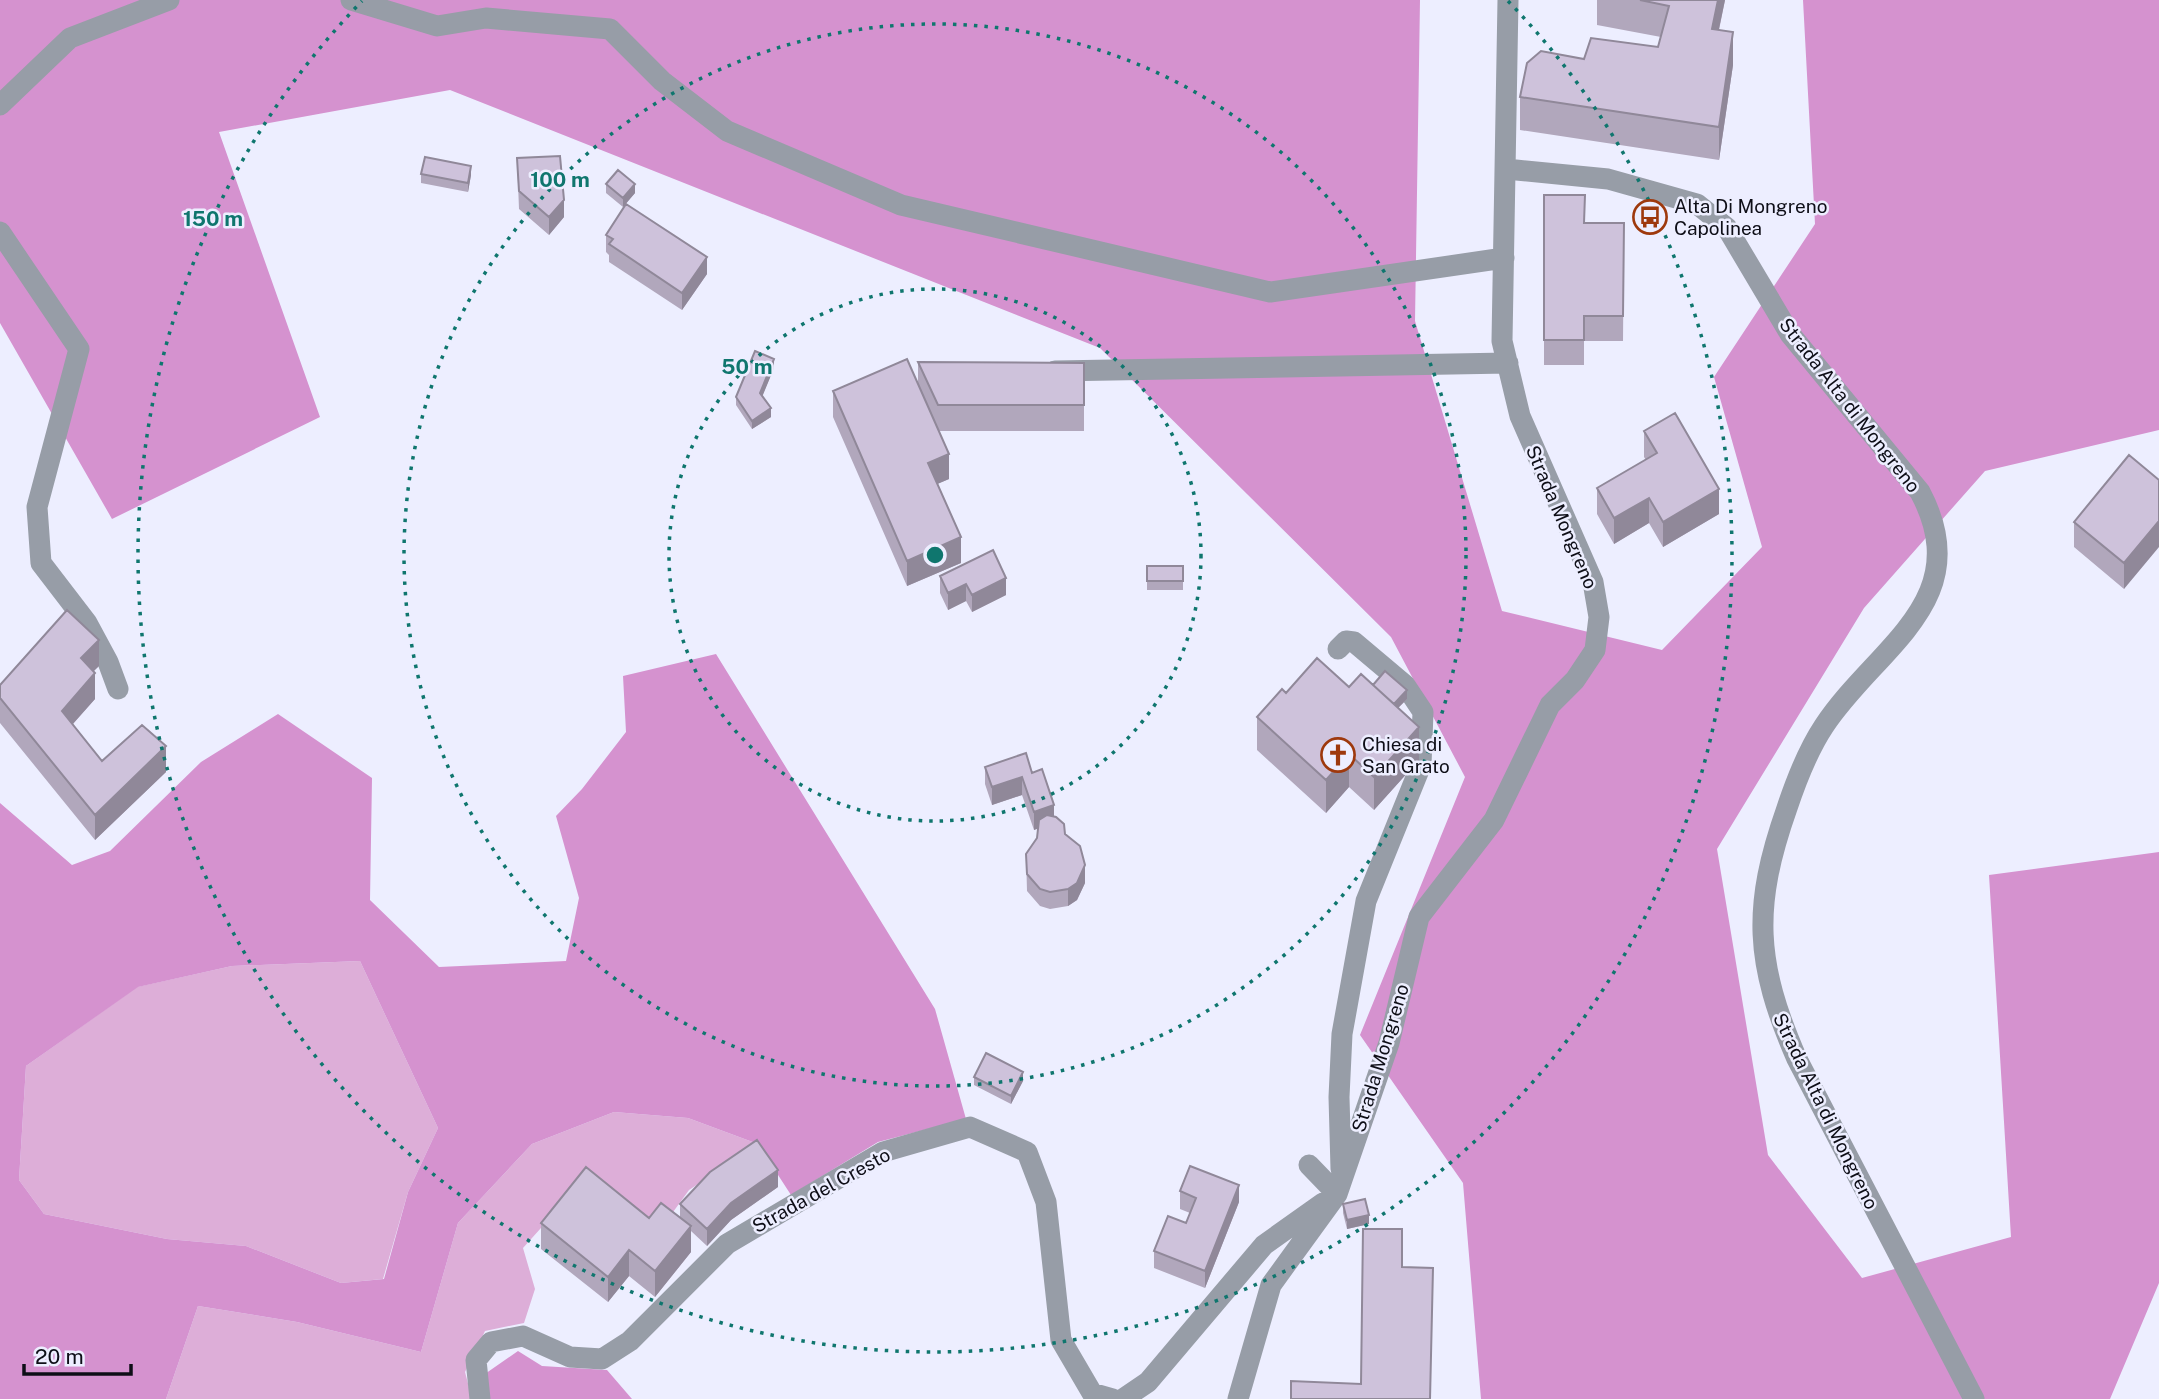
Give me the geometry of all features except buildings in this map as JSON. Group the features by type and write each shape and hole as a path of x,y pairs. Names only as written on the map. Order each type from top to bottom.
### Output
{"street":[{"path":"0,105 70,38 169,0"},
{"path":"351,0 437,26 486,18 610,29 662,81 727,131 901,205 1270,292 1504,258"},
{"name":"Strada Mongreno","path":"1238,1399 1271,1285 1339,1187 1389,1043 1419,917 1494,820 1550,705 1576,680 1595,650 1599,617 1593,582 1520,416 1502,341 1508,0"},
{"name":"Strada Alta di Mongreno","path":"1506,169 1608,179 1697,204 1727,228 1790,334 1920,492 1933,518 1939,542 1935,575 1921,611 1823,726 1795,786 1772,851 1762,907 1765,960 1774,1007 1783,1028 1974,1399"},
{"path":"0,232 79,349 37,507 41,563 87,623 108,662 118,690"},
{"path":"1038,372 1508,363"},
{"name":"Strada Mongreno","path":"1338,649 1346,641 1354,642 1405,685 1423,712 1421,765 1366,901 1345,1021 1339,1097 1339,1187"},
{"name":"Strada del Cresto","path":"480,1399 476,1360 491,1342 523,1335 570,1357 602,1359 630,1342 727,1244 883,1152 970,1128 1027,1152 1046,1202 1061,1340 1092,1393 1114,1399"},
{"path":"1123,1399 1148,1382 1264,1245 1339,1187 1309,1165"}],"shaded area":[{"path":"0,0 1420,0 1415,321 1502,611 1662,650 1762,547 1714,377 1815,224 1803,0 2159,0 2159,430 1985,471 1864,608 1717,849 1768,1155 1862,1278 2011,1237 1989,875 2159,852 2159,1283 2110,1399 1481,1399 1463,1183 1360,1035 1465,777 1391,637 1100,348 450,90 219,132 320,417 112,519 0,323"},
{"path":"716,654 935,1009 966,1119 878,1142 791,1195 758,1144 688,1118 614,1112 532,1144 458,1223 421,1352 297,1322 198,1306 166,1399 0,1399 0,803 72,865 110,851 201,762 278,714 372,778 370,900 439,967 566,961 579,898 556,816 582,789 626,732 623,676","holes":["360,961 438,1128 408,1192 384,1279 341,1283 246,1246 167,1239 44,1214 19,1180 26,1066 138,987 232,966"]},
{"path":"360,961 438,1128 408,1192 383,1279 341,1283 246,1246 167,1239 44,1214 19,1180 26,1066 137,987 232,966"},
{"path":"614,1112 688,1118 758,1144 689,1190 668,1219 644,1223 585,1179 523,1248 535,1289 524,1323 485,1331 465,1372 472,1399 166,1399 198,1306 297,1322 421,1352 458,1223 532,1144"},
{"path":"518,1351 542,1366 607,1370 632,1399 488,1399 482,1376"}],"place":[{"name":"Alta Di Mongreno Capolinea","path":"1650,217"},
{"name":"Chiesa di San Grato","path":"1338,755"}]}
